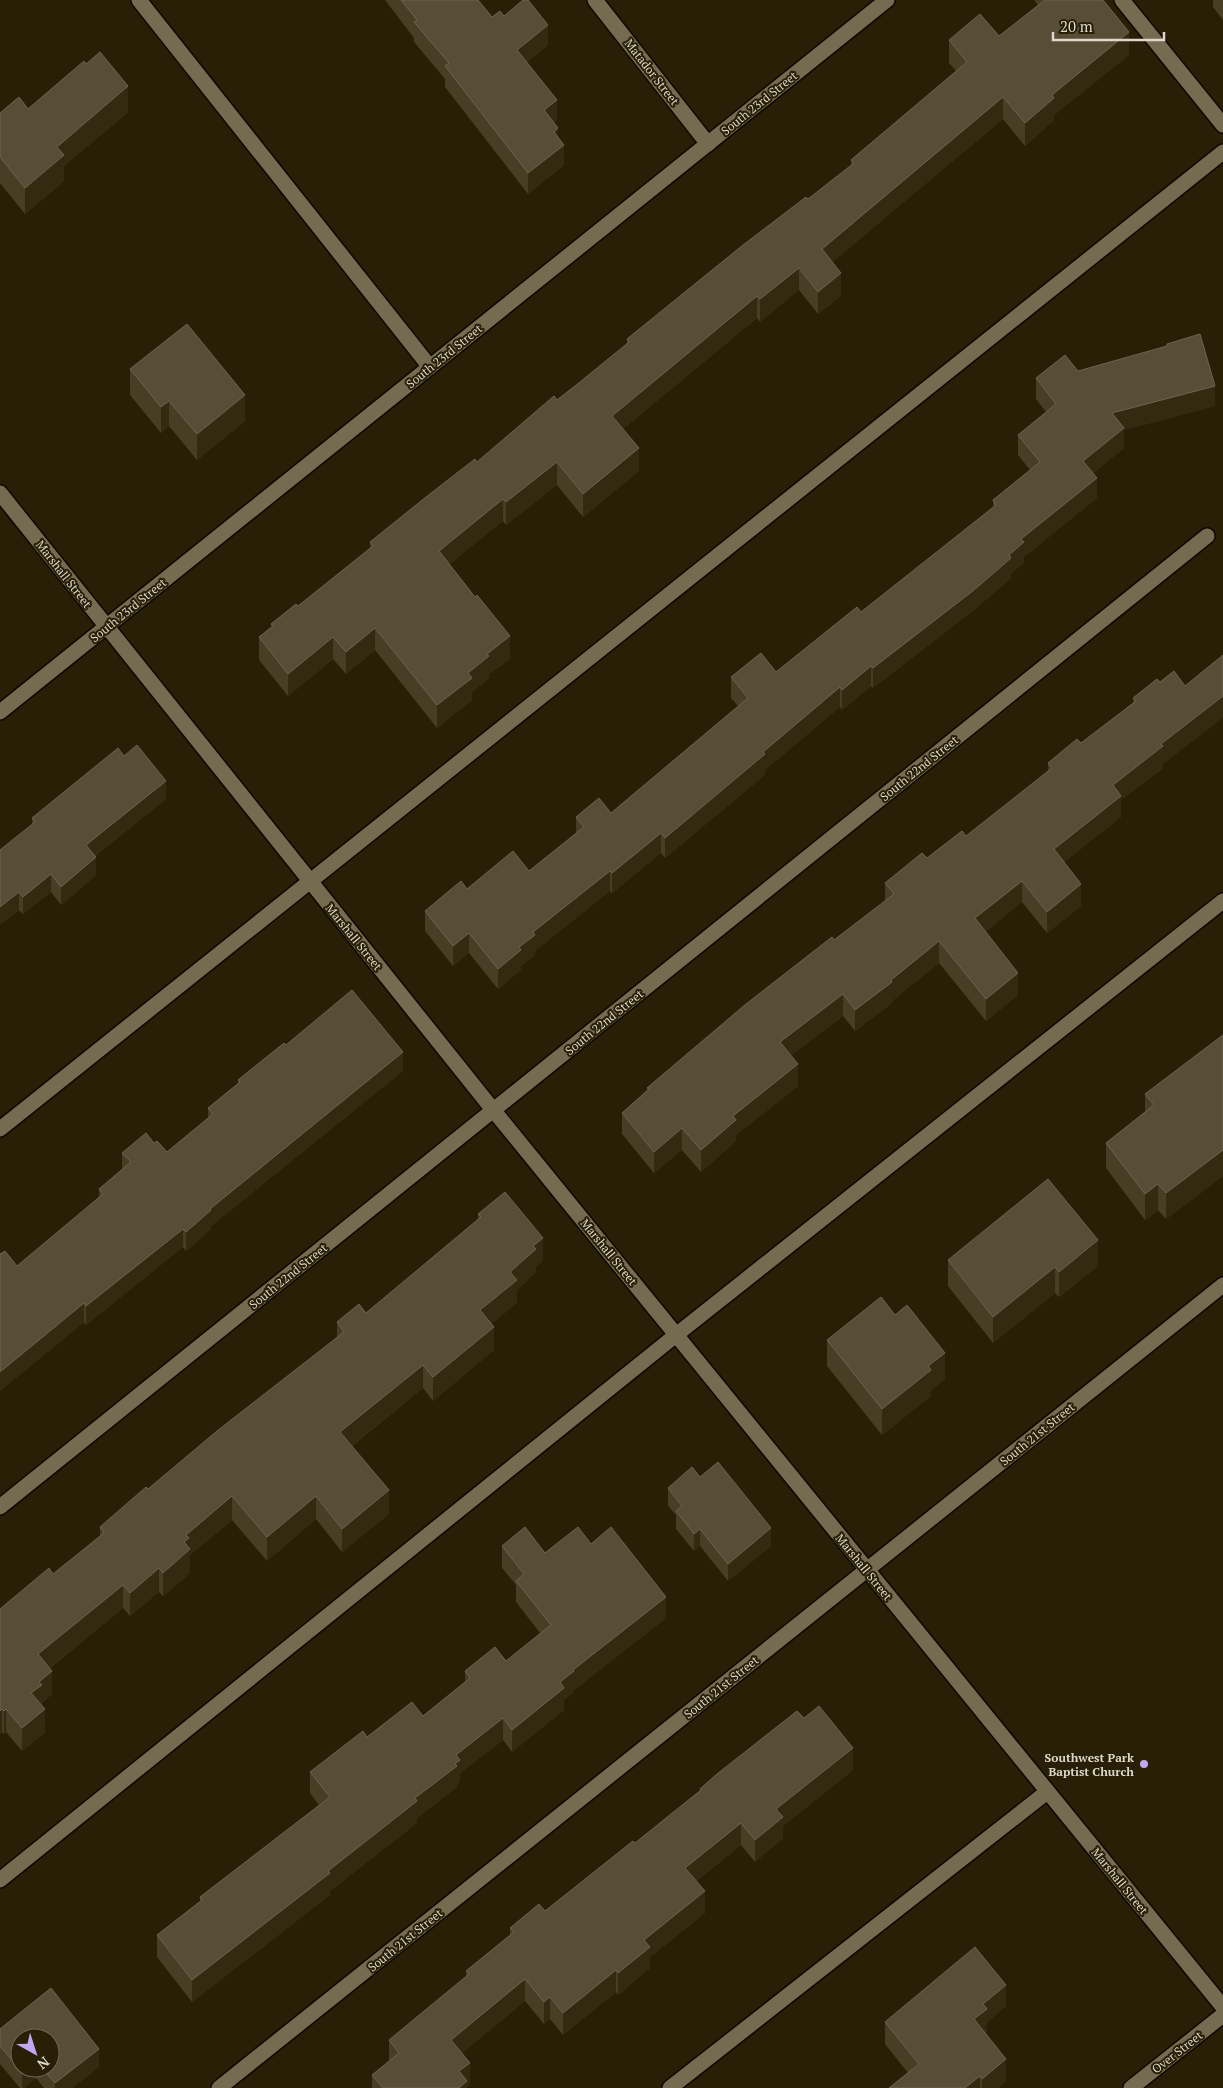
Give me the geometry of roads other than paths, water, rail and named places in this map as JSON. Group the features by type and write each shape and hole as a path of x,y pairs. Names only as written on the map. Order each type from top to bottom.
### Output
{"street":[{"path":"140,0 430,367"},
{"name":"Matador Street","path":"595,0 708,144"},
{"name":"South 23rd Street","path":"0,712 887,0"},
{"path":"1122,0 1223,125"},
{"path":"0,1129 1223,152"},
{"name":"Marshall Street","path":"0,493 494,1111 1223,2007"},
{"name":"South 22nd Street","path":"0,1507 1207,536"},
{"path":"0,1880 676,1335 1223,901"},
{"name":"South 21st Street","path":"219,2088 1223,1285"},
{"path":"670,2088 1047,1792"},
{"name":"Over Street","path":"1131,2088 1223,2015"}],"place":[{"name":"Southwest Park Baptist Church","path":"1144,1764"}]}
